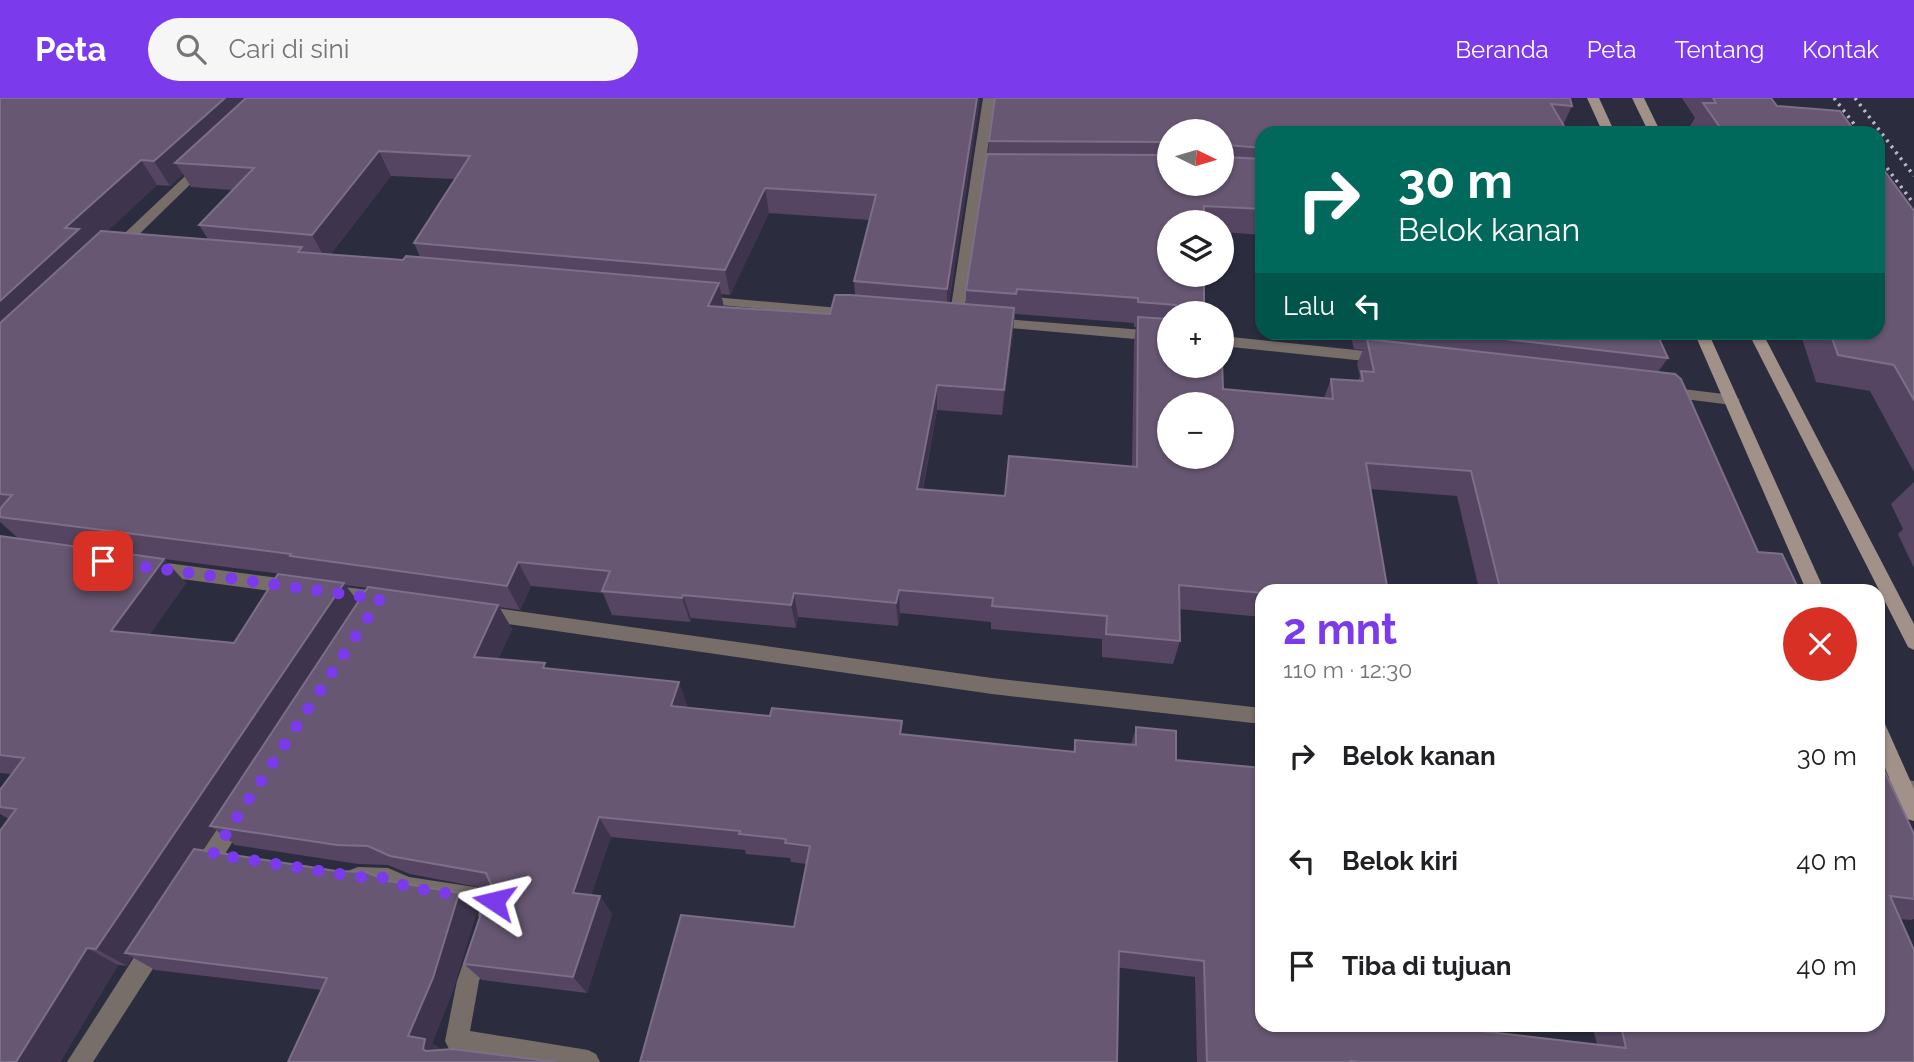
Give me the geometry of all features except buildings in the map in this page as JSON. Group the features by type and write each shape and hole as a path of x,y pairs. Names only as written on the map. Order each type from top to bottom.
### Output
{"main road":[{"path":"1593,98 1606,126"},
{"path":"1638,98 1652,126"},
{"path":"1705,340 1812,584"},
{"path":"1759,340 1884,584"},
{"path":"1885,585 1914,642"},
{"path":"1885,743 1909,789 1914,811"}],"street":[{"path":"989,98 984,172 951,320 1157,336"},
{"path":"144,250 112,252 216,154"},
{"path":"680,298 873,315"},
{"path":"1234,342 1399,360"},
{"path":"1648,390 1732,400"},
{"path":"137,566 408,603"},
{"path":"366,621 380,599"},
{"path":"462,610 992,686 1255,715"},
{"path":"1885,787 1909,789"},
{"path":"192,887 247,800"},
{"path":"213,854 236,859"},
{"path":"333,874 388,878 408,887 494,901 468,981 458,1051 588,1062"},
{"path":"79,1062 163,931"}],"railway":[{"path":"1834,98 1856,126"},
{"path":"1855,98 1876,126"},
{"path":"1885,138 1914,176"},
{"path":"1885,165 1914,204"}],"route":[{"path":"103,561 380,599 213,854 358,877 388,878 408,887 494,901"}]}
